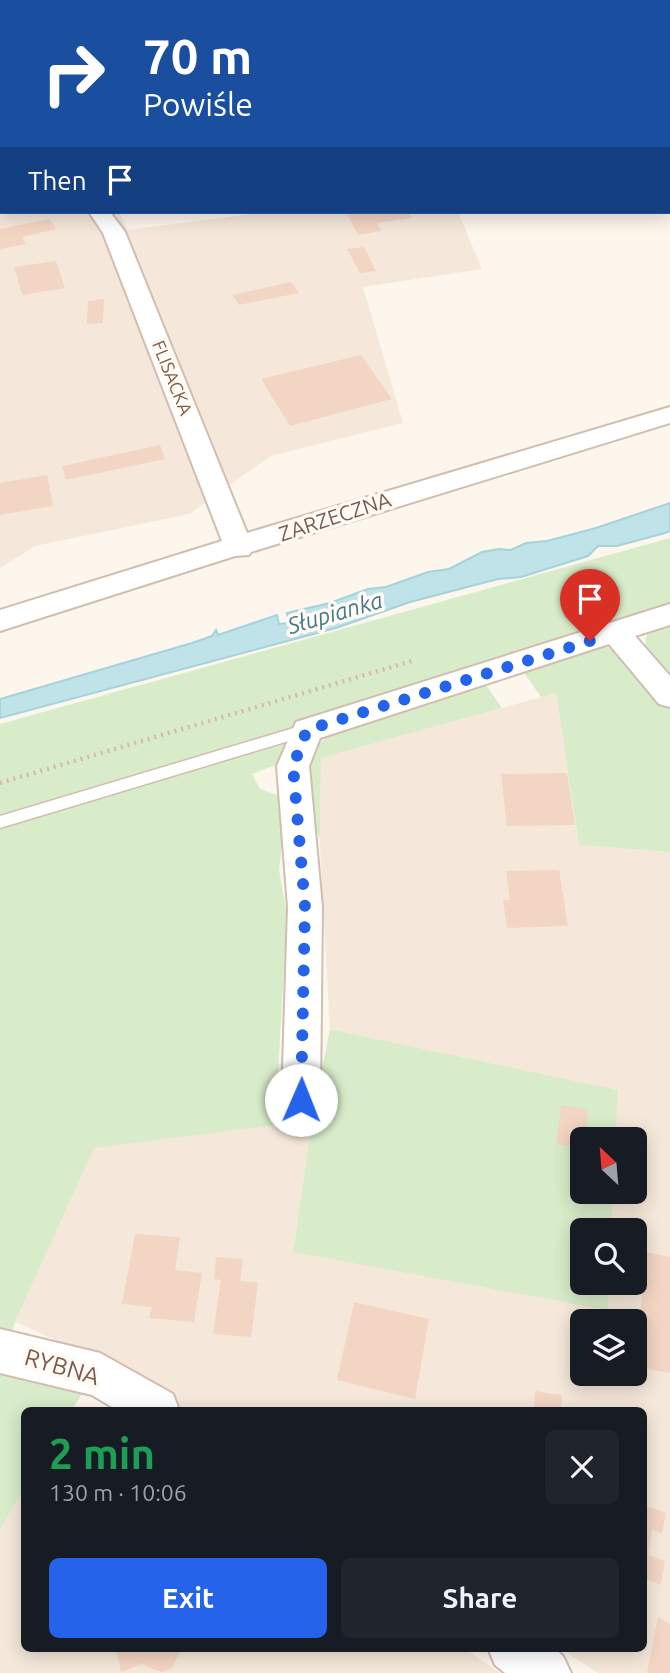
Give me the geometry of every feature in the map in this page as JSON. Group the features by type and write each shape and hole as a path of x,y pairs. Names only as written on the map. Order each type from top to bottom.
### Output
{"street":[{"name":"FLISACKA","path":"100,214 114,232 239,548"},
{"name":"ZARZECZNA","path":"0,621 239,548 361,507 670,415"},
{"path":"301,1100 305,907 293,766 307,730 670,614"},
{"path":"616,633 670,696"},
{"name":"RYBNA","path":"0,1350 100,1375 152,1407"},
{"path":"517,1652 546,1673"}],"lane":[{"path":"0,822 307,730"}],"path":[{"path":"0,783 422,658"}],"shaded area":[{"path":"0,214 120,214 128,230 252,214 459,214 482,269 363,287 403,423 271,456 189,514 35,546 0,568"},
{"path":"556,693 579,845 670,852 670,1673 598,1673 566,1652 647,1652 647,1407 179,1407 112,1365 15,1322 94,1147 312,1120 293,1251 608,1309 609,1295 647,1295 647,1218 612,1218 612,1204 648,1204 648,1127 615,1127 617,1090 330,1029 320,847 321,758"},
{"path":"21,1494 21,1652 469,1652 500,1673 0,1673 0,1529"}],"green space":[{"path":"670,538 670,607 308,725 0,815 0,724"},
{"path":"670,621 670,680 650,657 646,637 649,629"},
{"path":"616,646 670,710 670,852 579,845 556,693 541,697 522,670 591,649"},
{"path":"483,681 502,708 321,758 320,839 308,808 303,784 306,762 311,752 341,730 365,719"},
{"path":"293,741 281,763 252,774 260,789 277,795 286,812 279,870 287,915 275,1125 94,1148 15,1322 2,1365 87,1385 74,1407 21,1407 21,1494 0,1529 0,827"},
{"path":"330,1029 618,1090 616,1127 570,1127 570,1204 612,1204 612,1218 570,1218 570,1295 609,1295 608,1309 293,1252 312,1120"}],"water":[{"name":"Słupianka","path":"670,503 670,531 665,533 617,546 598,546 588,556 521,577 498,579 410,602 336,628 0,718 0,699 192,643 212,636 216,630 218,635 277,615 279,624 289,623 287,613 330,603 368,589 386,587 428,572 449,569 482,552 511,550 526,543 547,541"}],"building":[{"path":"347,214 409,214 412,218 377,223 381,231 358,235"},
{"path":"50,219 56,229 22,237 26,244 0,249 0,229"},
{"path":"364,247 376,271 360,273 347,249"},
{"path":"56,261 65,288 22,295 14,267"},
{"path":"291,282 299,293 239,305 232,295"},
{"path":"104,299 103,323 87,324 88,301"},
{"path":"361,355 392,399 290,426 261,379"},
{"path":"160,445 165,459 66,480 62,466"},
{"path":"47,475 53,506 0,515 0,483"},
{"path":"567,773 575,825 507,826 501,774"},
{"path":"559,870 568,926 507,928 503,900 510,900 506,871"},
{"path":"561,1105 588,1110 586,1127 570,1127 570,1147 556,1144"},
{"path":"135,1234 180,1237 175,1270 202,1273 194,1322 149,1318 152,1307 122,1304"},
{"path":"647,1252 670,1257 670,1373 647,1369 647,1309 641,1309 642,1295 647,1295"},
{"path":"216,1257 243,1259 240,1281 258,1283 251,1337 213,1334 221,1280 214,1279"},
{"path":"354,1302 429,1319 415,1399 337,1380"},
{"path":"535,1391 562,1395 561,1407 534,1407"},
{"path":"647,1506 666,1513 662,1533 652,1530 648,1555 665,1561 661,1585 647,1579"},
{"path":"658,1617 670,1624 670,1673 647,1673"},
{"path":"117,1652 180,1652 172,1668 162,1672 145,1666 144,1663 121,1672"}],"route":[{"path":"301,1100 305,907 293,766 307,730 590,641"}]}
